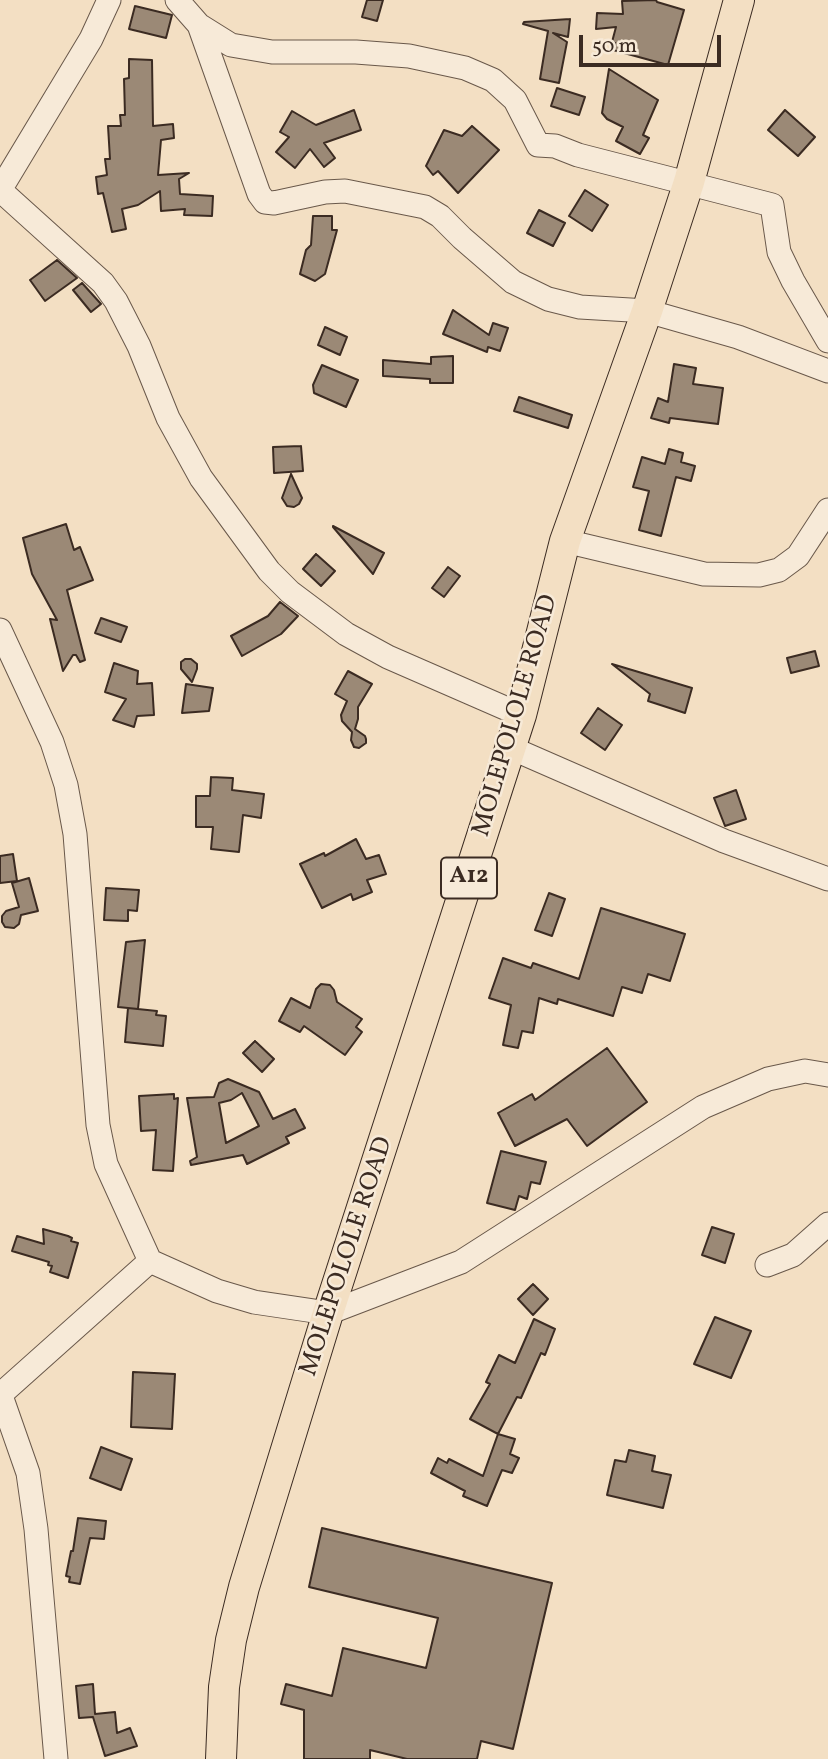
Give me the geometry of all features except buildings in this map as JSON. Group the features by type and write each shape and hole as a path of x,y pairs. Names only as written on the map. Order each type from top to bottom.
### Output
{"main road":[{"name":"MOLEPOLOLE ROAD","path":"221,1759 224,1687 231,1640 244,1587 328,1313 511,748 565,541 647,311 689,182 739,0"}],"street":[{"path":"109,0 91,39 0,190 103,283 116,301 139,346 168,418 201,478 269,571 290,592 346,634 388,657 521,715"},
{"path":"177,0 199,24 231,45 272,52 356,51 409,56 465,68 493,80 515,100 538,145 555,146 578,155 772,205 779,252 828,341"},
{"path":"199,24 258,194 265,202 274,203 325,192 345,191 425,207 440,216 513,282 548,299 580,307 647,311 738,337 828,371"},
{"path":"565,541 704,574 759,575 779,570 797,556 828,510"},
{"path":"0,630 52,742 66,785 75,834 98,1125 106,1164 150,1261 216,1291 254,1302 328,1313 461,1262 703,1107 768,1079 805,1071 828,1075"},
{"path":"511,748 724,841 828,879"},
{"path":"766,1265 793,1255 828,1224"},
{"path":"56,1759 30,1485 0,1394 150,1261"}]}
